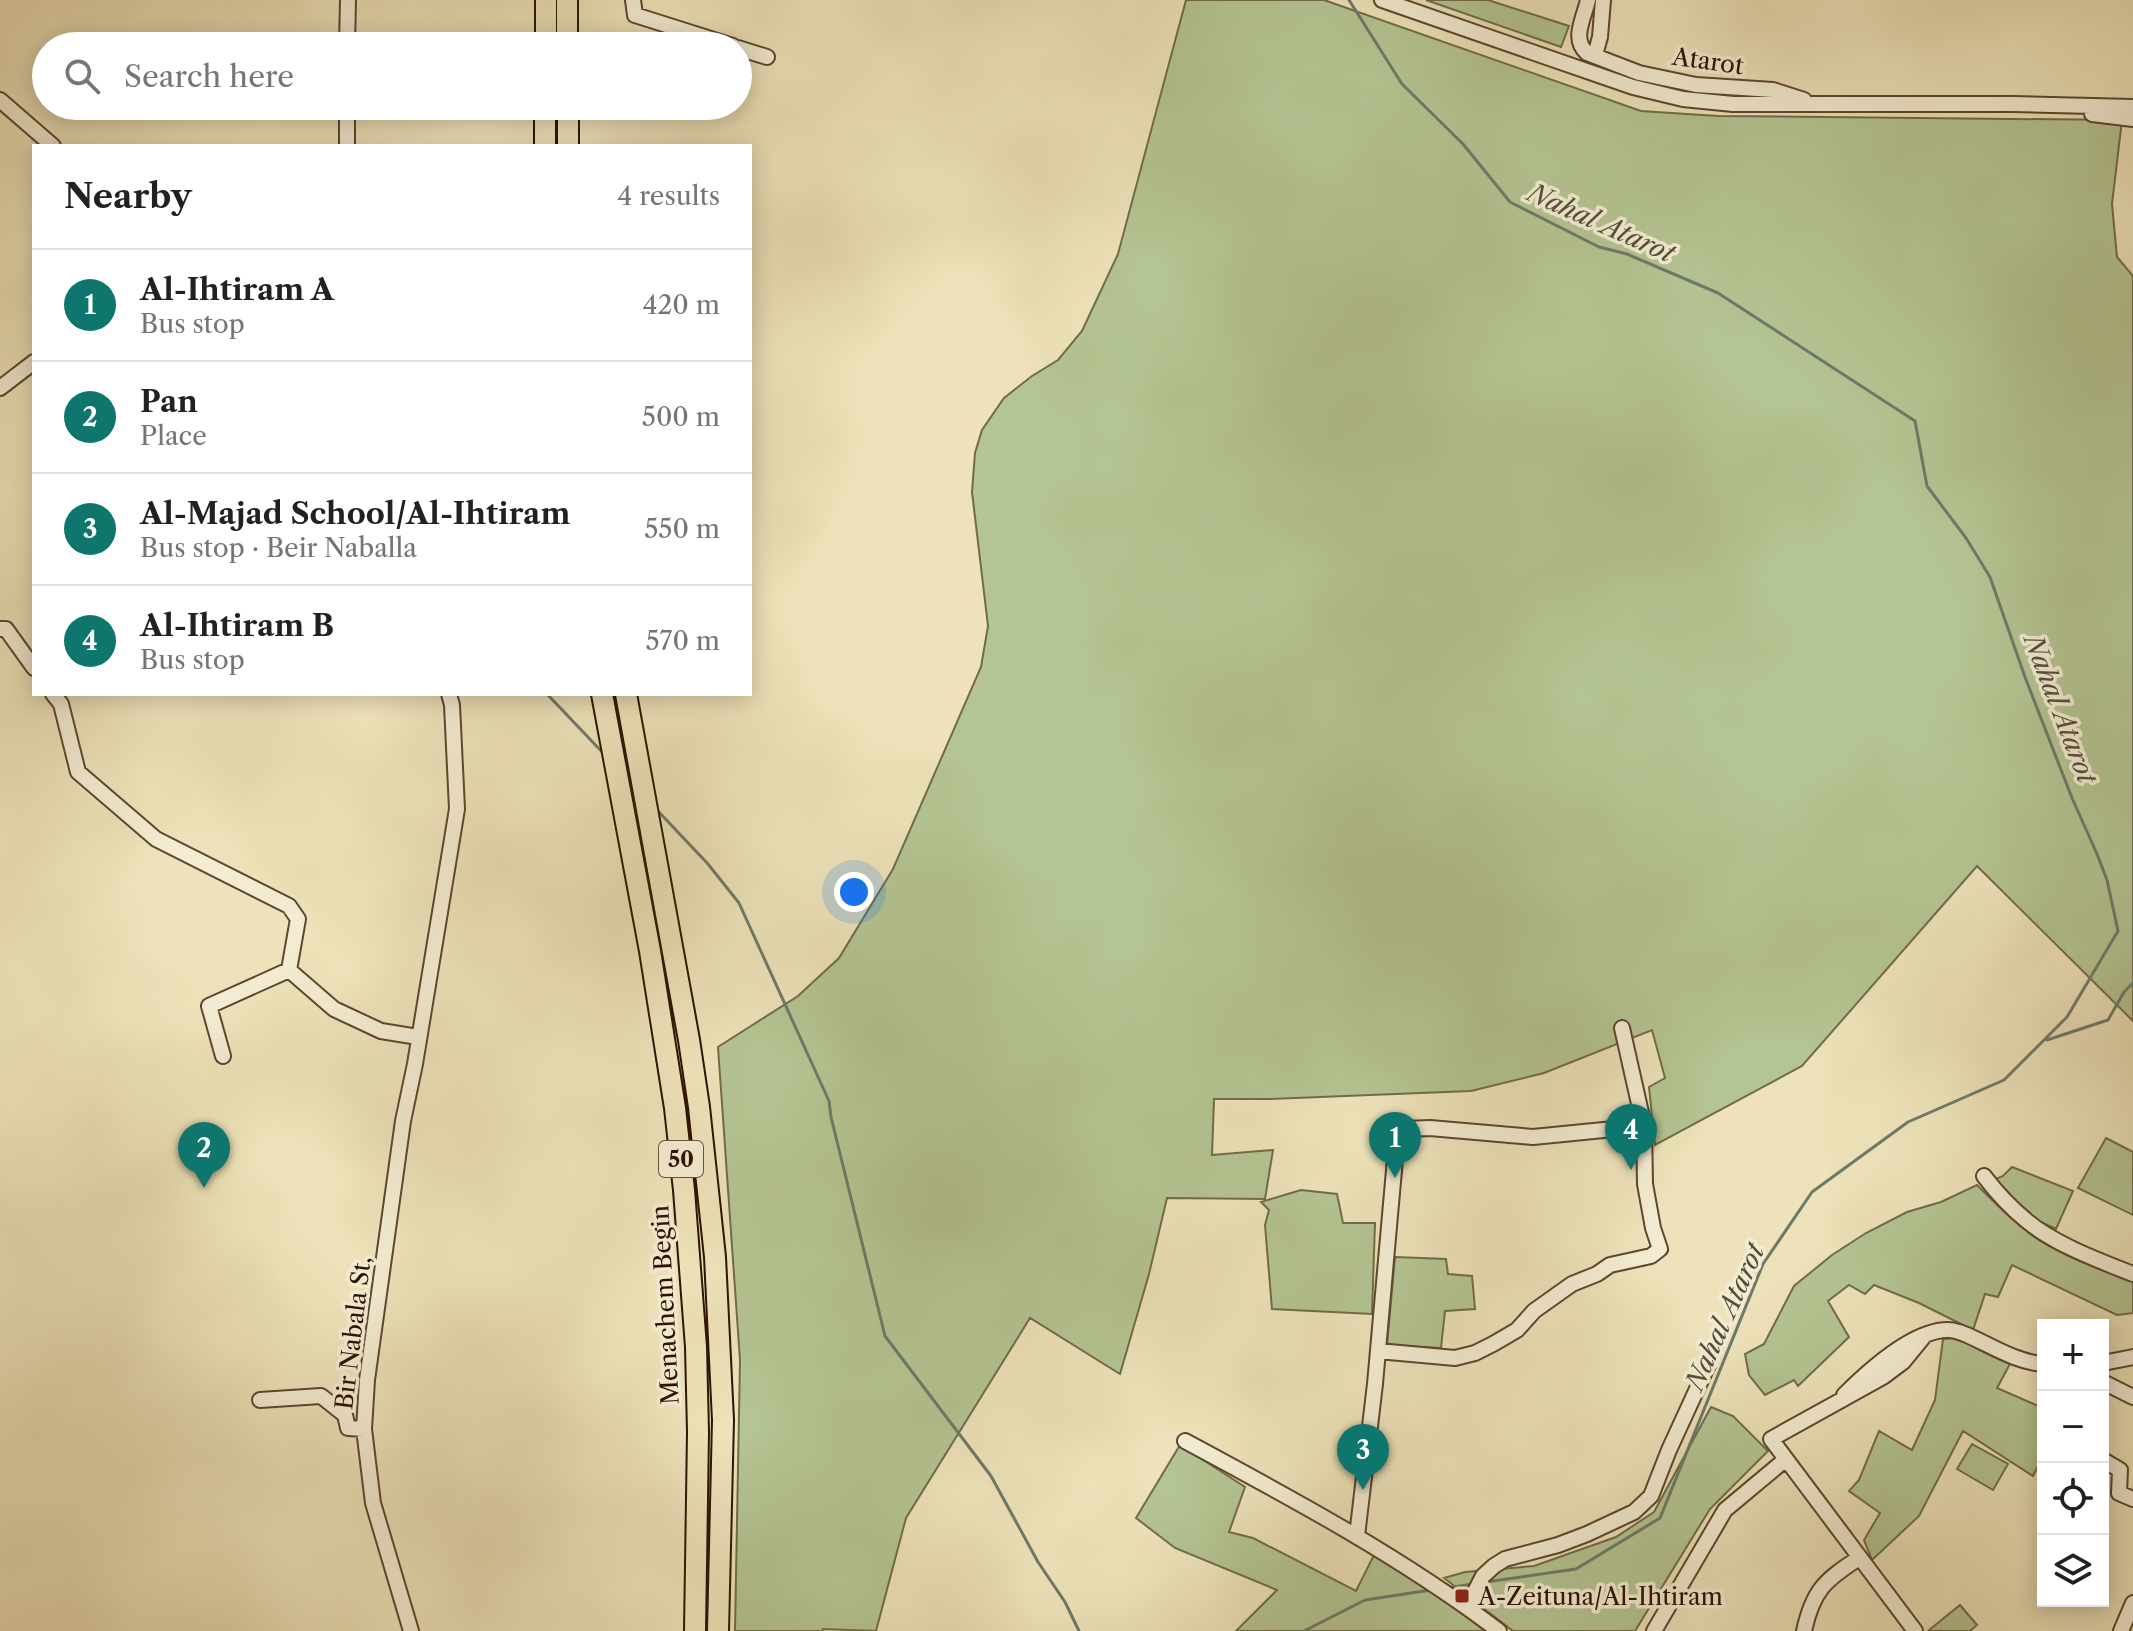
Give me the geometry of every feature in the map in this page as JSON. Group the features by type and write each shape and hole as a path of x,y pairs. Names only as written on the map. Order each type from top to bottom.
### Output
{"highway":[{"path":"546,0 546,32"},
{"path":"567,0 567,32"},
{"path":"545,120 545,144"},
{"path":"568,120 568,144"},
{"name":"Menachem Begin","path":"602,696 652,967 675,1108 684,1190 698,1417 695,1631"},
{"name":"Menachem Begin","path":"626,696 689,1040 715,1257 723,1420 718,1631"}],"street":[{"path":"347,32 348,0"},
{"path":"633,0 635,15 688,32"},
{"path":"1382,0 1633,87 1683,99 1733,104 2133,107"},
{"path":"1588,0 1578,41 1587,53 1595,55 1603,0"},
{"path":"752,52 767,57"},
{"name":"Atarot","path":"1595,55 1639,73 1696,85 1773,90 1815,104"},
{"path":"0,100 51,144"},
{"path":"2013,104 2133,119"},
{"path":"347,120 347,144"},
{"path":"0,388 32,364"},
{"path":"0,629 6,629 32,665"},
{"path":"55,696 61,704 78,772 156,839 289,906 298,919 289,970"},
{"name":"Bir Nabala St,","path":"411,1631 373,1503 364,1429 369,1365 403,1121 457,809 450,696"},
{"path":"289,970 334,1009 381,1031 418,1037"},
{"path":"223,1056 209,1006 289,970"},
{"path":"1378,1351 1455,1358 1475,1353 1517,1330 1534,1311 1572,1284 1610,1265 1651,1256 1660,1249 1645,1184 1644,1126 1622,1028"},
{"path":"1357,1536 1395,1159 1404,1129 1430,1128 1533,1137 1644,1126"},
{"path":"1984,1176 2029,1223 2086,1255 2133,1274"},
{"path":"1915,1631 1771,1439 1864,1389 1903,1362 1925,1335 1950,1330 2020,1360 2037,1363"},
{"path":"2109,1362 2133,1357"},
{"path":"1467,1607 1483,1576 1505,1559 1587,1534 1634,1512 1651,1496 1708,1365"},
{"path":"2109,1385 2133,1397"},
{"path":"260,1400 321,1396 345,1415 348,1428 364,1429"},
{"path":"1185,1441 1357,1536 1499,1631"},
{"path":"1654,1631 1725,1510 1786,1459"},
{"path":"2108,1463 2120,1470 2119,1493 2133,1499"},
{"path":"1804,1631 1809,1609 1818,1591 1835,1574 1859,1558"},
{"path":"2121,1631 2133,1603"}],"green space":[{"path":"1186,0 1324,0 1641,111 1718,116 2122,120 2112,204 2117,257 2133,276 2133,1021 1977,866 1802,1066 1655,1145 1649,1087 1665,1078 1652,1030 1544,1073 1471,1091 1214,1099 1212,1155 1273,1150 1265,1199 1167,1198 1120,1374 1030,1318 906,1518 876,1631 735,1631 740,1360 718,1047 798,996 839,958 893,869 981,667 988,626 972,492 975,453 982,430 1004,398 1058,360 1082,331 1118,254"},
{"path":"1426,0 1488,0 1569,26 1561,47"},
{"path":"2106,1138 2133,1152 2133,1215 2078,1188"},
{"path":"2012,1167 2073,1191 2056,1229 2034,1219 1993,1180"},
{"path":"1977,1185 2039,1240 2073,1257 2133,1279 2133,1313 2117,1315 2012,1265 1998,1297 1985,1294 1973,1330 1874,1285 1865,1294 1849,1285 1828,1301 1849,1337 1798,1386 1794,1380 1765,1395 1749,1375 1745,1354 1764,1344 1794,1286 1832,1255 1866,1233 1907,1212 1941,1202"},
{"path":"1301,1190 1337,1194 1343,1223 1375,1223 1372,1314 1272,1309 1265,1225 1269,1210 1261,1202"},
{"path":"1395,1257 1446,1259 1448,1274 1472,1276 1475,1309 1445,1311 1441,1348 1387,1345"},
{"path":"1957,1338 2011,1362 1997,1388 2037,1405 2037,1468 2033,1476 1963,1431 1919,1516 1872,1560 1864,1540 1880,1513 1849,1491 1859,1480 1879,1431 1912,1450 1935,1400 1943,1339"},
{"path":"1711,1407 1733,1416 1768,1451 1710,1509 1635,1631 1513,1631 1444,1578 1465,1572 1534,1566 1616,1537 1654,1512"},
{"path":"1972,1444 2008,1464 1993,1490 1957,1469"},
{"path":"1180,1445 1245,1487 1229,1532 1253,1538 1356,1591 1375,1553 1421,1581 1485,1631 1236,1631 1277,1590 1175,1548 1136,1518"},
{"path":"1960,1605 1977,1625 1970,1631 1928,1631"}],"waterway":[{"name":"Nahal Atarot","path":"1349,0 1402,84 1463,144 1510,202 1599,247 1627,254 1718,293 1915,421 1927,486 1966,538 1990,577 2025,677 2107,880 2118,931 2067,1017 2004,1080 1908,1122 1812,1192 1763,1264 1660,1518 1576,1569 1486,1582"},
{"path":"549,696 605,755"},
{"path":"657,810 708,864 739,903 829,1101 885,1336 991,1476 1079,1631"},
{"path":"2047,1040 2108,1020 2124,992 2133,983"},
{"name":"Nahal Atarot","path":"1446,1588 1474,1584"},
{"name":"Nahal Atarot","path":"1304,1631 1365,1600 1431,1590"}],"place":[{"name":"Al-Ihtiram B","path":"1631,1170"},
{"name":"Al-Ihtiram A","path":"1395,1178"},
{"name":"Pan","path":"204,1188"},
{"name":"Al-Majad School/Al-Ihtiram","path":"1363,1490"},
{"name":"A-Zeituna/Al-Ihtiram","path":"1462,1596"}]}
